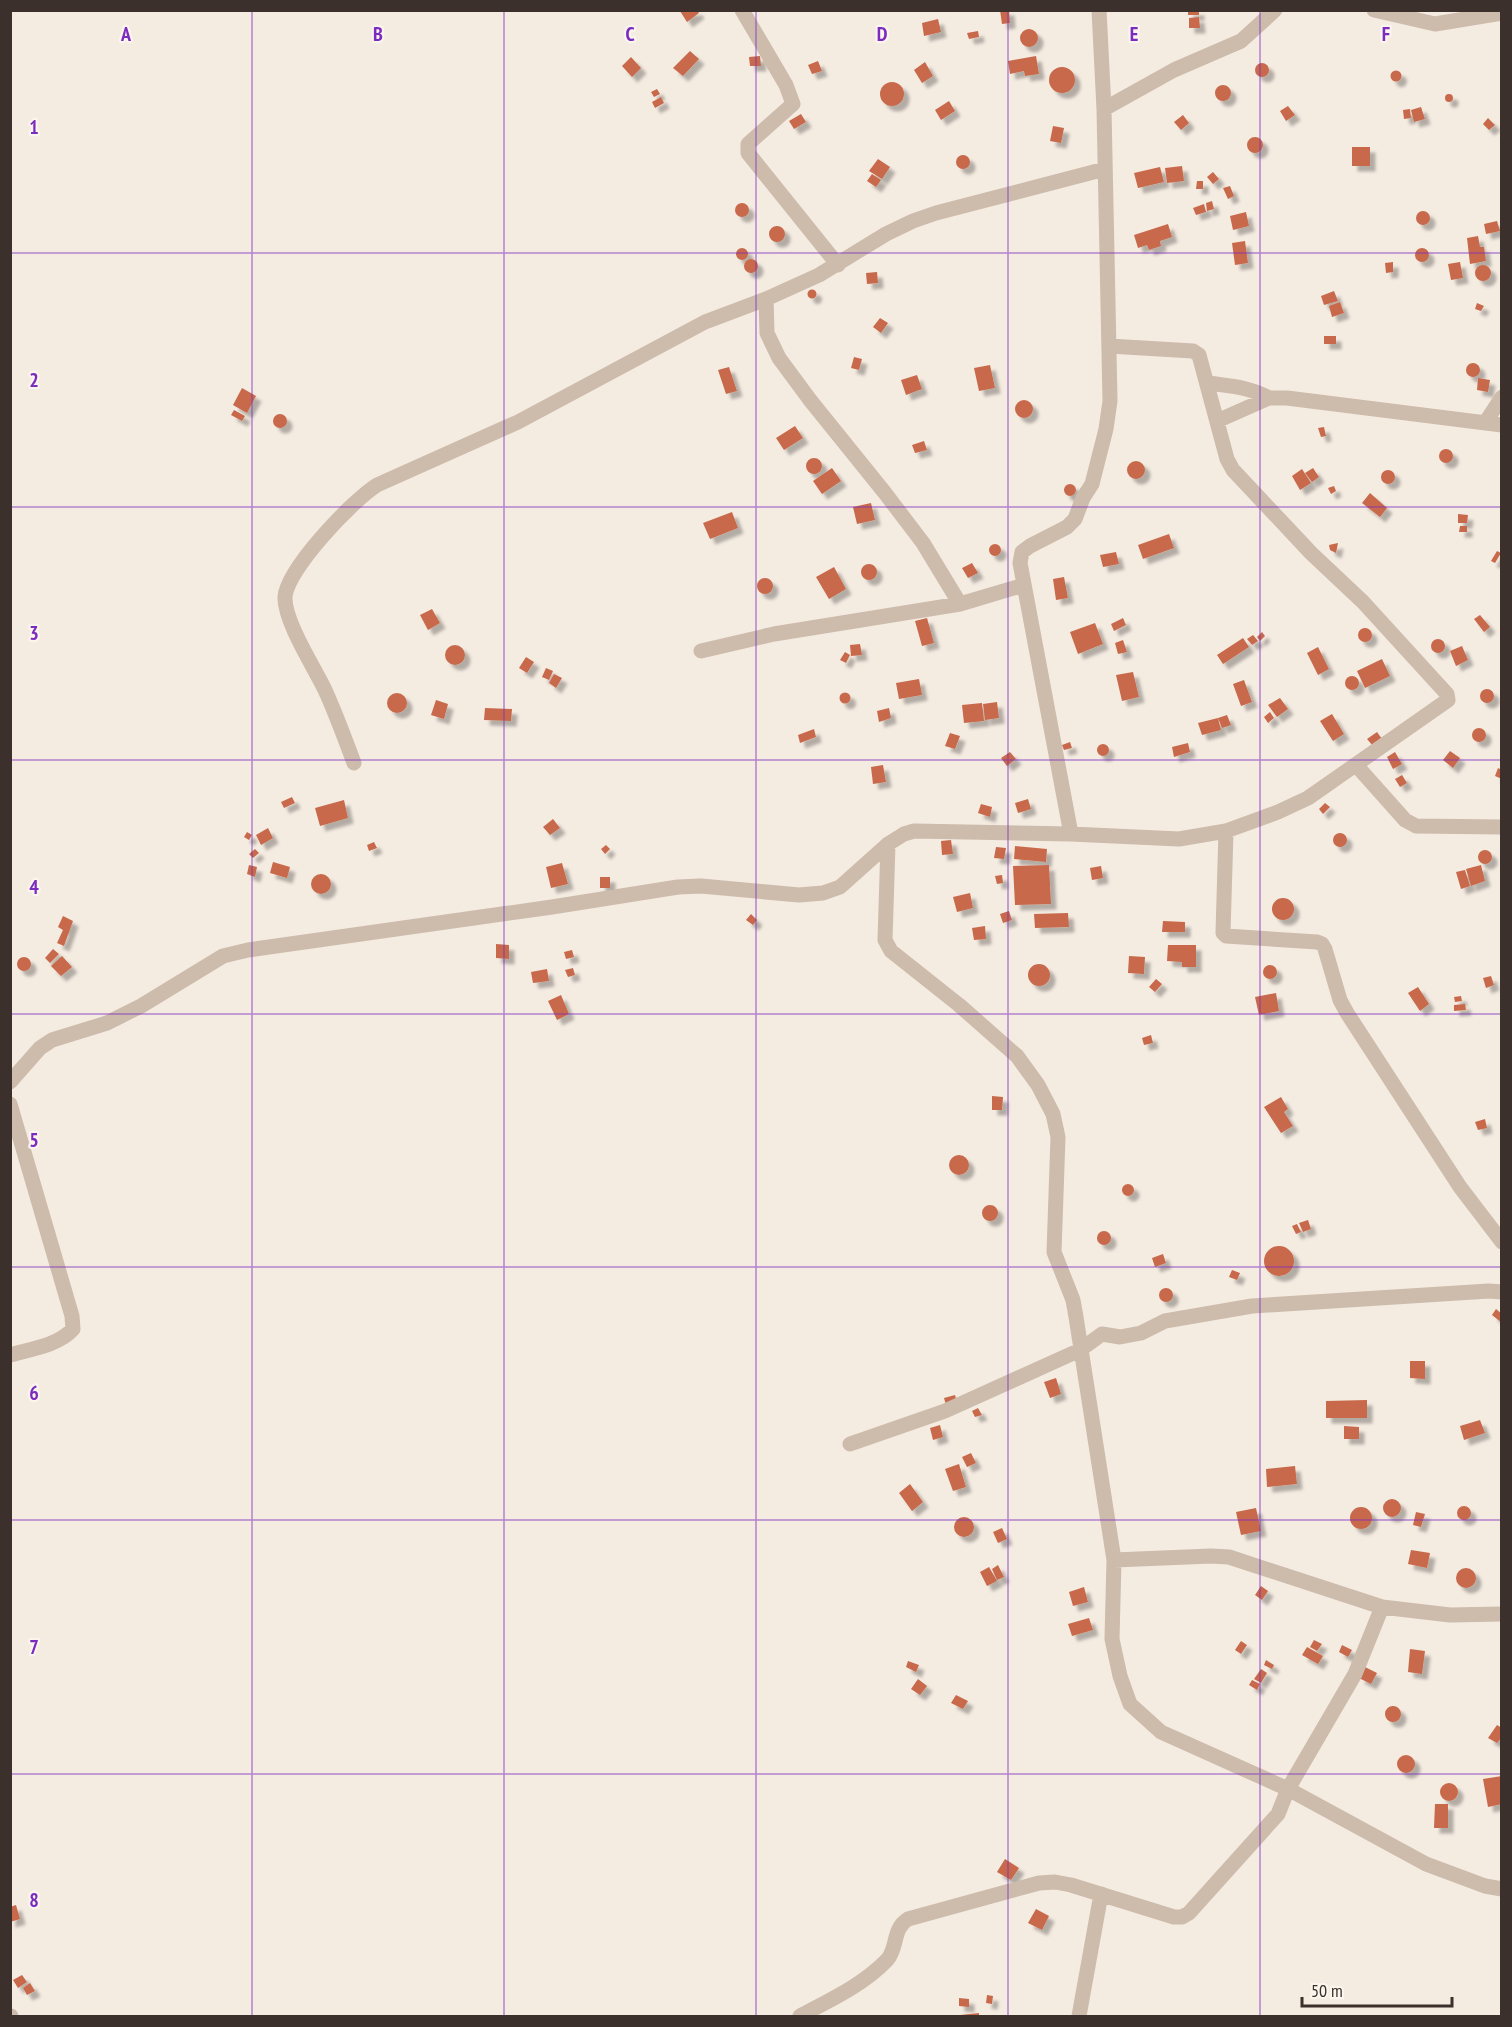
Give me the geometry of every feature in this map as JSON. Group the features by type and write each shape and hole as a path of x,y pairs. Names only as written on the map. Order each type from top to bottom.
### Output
{"street":[{"path":"742,10 786,85 793,104 748,144 748,153 838,265"},
{"path":"1071,834 1020,563 1023,552 1030,546 1067,527 1075,519 1083,498 1092,484 1107,429 1110,401 1109,346 1104,109 1099,10"},
{"path":"1104,109 1174,70 1241,41 1275,10"},
{"path":"1374,10 1435,24 1502,13"},
{"path":"354,763 324,690 288,615 285,600 287,586 322,536 362,495 377,485 547,408 705,322 766,299 838,265 886,234 921,218 1105,169"},
{"path":"766,299 767,333 780,358 810,400 923,543 960,604"},
{"path":"10,1082 40,1048 52,1040 107,1023 141,1006 224,956 248,950 552,908 678,887 701,886 799,895 823,893 840,887 888,844 914,831 1179,839 1226,831 1308,798 1448,700 1449,697 1363,602 1311,553 1233,470 1227,459 1199,355 1192,351 1109,346"},
{"path":"1208,383 1245,387 1269,398"},
{"path":"1485,423 1502,397"},
{"path":"1217,421 1269,398 1287,398 1502,425"},
{"path":"701,651 774,634 960,604 1024,585"},
{"path":"1356,765 1405,820 1416,826 1502,827"},
{"path":"1226,831 1223,933 1226,936 1322,944 1340,1000 1347,1013 1460,1187 1502,1242"},
{"path":"888,844 885,940 891,951 966,1011 1017,1056 1038,1085 1053,1114 1058,1137 1054,1252 1084,1324 1091,1331 1119,1337 1141,1333 1165,1321 1252,1306 1502,1292"},
{"path":"10,1104 72,1316 73,1329 57,1341 10,1355"},
{"path":"1073,1300 1114,1560 1112,1639 1120,1676 1130,1704 1161,1732 1288,1789 1426,1864 1485,1886 1502,1889"},
{"path":"850,1444 945,1411 1080,1350 1102,1334"},
{"path":"1114,1560 1229,1557 1382,1607 1450,1615 1502,1614"},
{"path":"800,2016 863,1982 889,1957 901,1924 908,1919 1039,1883 1055,1882 1071,1885 1174,1917 1182,1917 1189,1913 1278,1814 1288,1789 1355,1674 1382,1607"},
{"path":"1078,2016 1101,1894"}],"building":[{"path":"681,10 697,10 699,13 687,22"},
{"path":"1000,10 1009,10 1010,23 1002,24"},
{"path":"1188,10 1199,10 1199,15 1188,15"},
{"path":"1199,17 1200,28 1189,28 1189,18"},
{"path":"938,19 941,32 924,36 922,23"},
{"path":"1025,29 1033,29 1038,34 1036,45 1025,47 1020,42 1020,34"},
{"path":"978,31 979,37 969,39 967,33"},
{"path":"690,51 699,59 683,76 673,68"},
{"path":"760,56 761,66 750,66 749,57"},
{"path":"1036,56 1039,74 1025,76 1024,71 1010,74 1008,61"},
{"path":"631,57 641,68 632,77 622,66"},
{"path":"818,61 822,71 812,74 808,65"},
{"path":"925,62 933,76 922,83 914,70"},
{"path":"1262,63 1267,65 1269,70 1267,75 1262,77 1257,75 1255,70 1257,65"},
{"path":"1062,67 1071,71 1075,80 1071,89 1062,93 1053,89 1049,80 1053,71"},
{"path":"1396,71 1400,72 1400,80 1396,81 1392,80 1391,76 1392,72"},
{"path":"892,82 900,86 904,94 900,102 892,106 884,102 880,94 884,86"},
{"path":"1223,85 1229,87 1231,93 1229,99 1223,101 1217,99 1215,93 1217,87"},
{"path":"657,89 660,94 654,97 651,92"},
{"path":"1449,94 1453,98 1449,102 1445,98"},
{"path":"661,97 664,103 655,108 652,102"},
{"path":"949,101 955,111 941,120 935,110"},
{"path":"1288,106 1295,115 1286,121 1280,111"},
{"path":"1421,107 1425,119 1414,122 1411,110"},
{"path":"1410,109 1411,118 1404,119 1403,110"},
{"path":"801,114 806,122 794,129 789,121"},
{"path":"1183,115 1189,123 1181,130 1174,122"},
{"path":"1488,118 1495,125 1489,130 1483,124"},
{"path":"1053,126 1064,128 1061,143 1050,141"},
{"path":"1255,137 1261,139 1263,145 1261,151 1255,153 1249,151 1247,145 1249,139"},
{"path":"1352,147 1370,147 1370,166 1352,166"},
{"path":"963,155 968,157 970,162 968,167 963,169 958,167 956,162 958,157"},
{"path":"878,159 890,167 882,179 869,171"},
{"path":"1182,166 1184,181 1167,183 1165,168"},
{"path":"1160,167 1164,182 1138,188 1134,173"},
{"path":"1213,172 1219,179 1213,184 1207,177"},
{"path":"872,174 881,180 876,187 867,181"},
{"path":"1197,181 1203,181 1203,189 1196,189"},
{"path":"1230,186 1234,196 1228,199 1223,188"},
{"path":"1212,201 1214,209 1207,211 1206,203"},
{"path":"742,203 747,205 749,210 747,215 742,217 737,215 735,210 737,205"},
{"path":"1204,204 1206,212 1196,215 1193,208"},
{"path":"1423,211 1428,213 1430,218 1428,223 1423,225 1418,223 1416,218 1418,213"},
{"path":"1246,212 1249,226 1233,230 1230,216"},
{"path":"1497,221 1500,231 1486,234 1484,224"},
{"path":"1168,224 1172,237 1160,241 1161,246 1149,250 1147,245 1138,248 1134,235"},
{"path":"774,226 780,226 785,234 783,240 774,242 769,237 769,231"},
{"path":"1478,236 1480,247 1484,247 1486,261 1470,264 1467,238"},
{"path":"1245,241 1248,263 1235,265 1232,243"},
{"path":"742,248 748,254 742,260 736,254"},
{"path":"1422,248 1427,250 1429,255 1427,260 1422,262 1417,260 1415,255 1417,250"},
{"path":"748,259 754,259 758,266 754,273 748,273 744,269 744,263"},
{"path":"1393,262 1393,272 1386,273 1385,263"},
{"path":"1460,262 1463,278 1451,280 1448,264"},
{"path":"1483,265 1489,267 1491,273 1489,279 1483,281 1477,279 1475,273 1477,267"},
{"path":"877,272 878,283 867,284 866,273"},
{"path":"812,289 817,294 812,299 807,294"},
{"path":"1334,291 1338,301 1324,305 1321,296"},
{"path":"1340,302 1344,313 1332,317 1329,306"},
{"path":"1477,303 1484,306 1481,311 1475,309"},
{"path":"880,318 888,323 881,333 873,327"},
{"path":"1324,336 1336,336 1336,344 1324,344"},
{"path":"854,357 862,359 859,370 851,368"},
{"path":"1473,363 1478,365 1480,370 1478,375 1473,377 1468,375 1466,370 1468,365"},
{"path":"990,365 995,388 979,391 974,368"},
{"path":"729,367 737,391 726,394 718,370"},
{"path":"917,375 922,389 906,395 901,380"},
{"path":"1478,378 1490,380 1488,392 1477,390"},
{"path":"242,388 256,396 247,413 233,405"},
{"path":"1024,400 1030,403 1033,409 1030,415 1024,418 1018,415 1015,409 1018,403"},
{"path":"234,410 245,416 242,421 231,415"},
{"path":"277,414 283,414 287,421 283,428 277,428 273,424 273,418"},
{"path":"795,426 803,438 784,450 776,438"},
{"path":"1324,427 1326,436 1321,437 1318,428"},
{"path":"924,441 927,450 915,453 912,445"},
{"path":"1446,449 1451,451 1453,456 1451,461 1446,463 1441,461 1439,456 1441,451"},
{"path":"811,458 817,458 822,466 820,472 811,474 806,469 806,463"},
{"path":"1136,461 1142,464 1145,470 1142,476 1136,479 1130,476 1127,470 1130,464"},
{"path":"832,468 841,481 822,494 813,481"},
{"path":"1313,468 1319,477 1312,482 1305,473"},
{"path":"1302,469 1311,483 1300,490 1292,476"},
{"path":"1388,470 1393,472 1395,477 1393,482 1388,484 1383,482 1381,477 1383,472"},
{"path":"1072,484 1076,490 1072,496 1068,496 1064,488"},
{"path":"1334,486 1336,491 1331,494 1328,488"},
{"path":"1370,493 1387,508 1380,517 1362,503"},
{"path":"871,503 875,520 857,524 853,507"},
{"path":"732,512 738,528 710,539 703,523"},
{"path":"1458,514 1468,515 1467,523 1458,523"},
{"path":"1460,526 1467,526 1467,532 1459,532"},
{"path":"1169,534 1174,548 1143,559 1138,545"},
{"path":"1338,543 1336,553 1330,550 1329,545"},
{"path":"997,544 1001,550 997,556 993,556 989,548"},
{"path":"1497,551 1501,553 1495,563 1491,561"},
{"path":"1116,552 1119,564 1103,567 1100,555"},
{"path":"972,563 978,573 968,578 962,568"},
{"path":"866,564 872,564 877,572 875,578 866,580 861,575 861,569"},
{"path":"834,567 846,589 829,599 816,577"},
{"path":"1064,577 1068,598 1056,600 1053,579"},
{"path":"765,578 773,586 765,594 757,586"},
{"path":"432,609 440,623 428,630 420,615"},
{"path":"1480,615 1490,627 1484,632 1474,619"},
{"path":"927,618 934,643 922,646 915,621"},
{"path":"1123,618 1126,625 1114,631 1111,624"},
{"path":"1095,623 1103,644 1078,654 1070,632"},
{"path":"1365,628 1370,630 1372,635 1370,640 1365,642 1360,640 1358,635 1360,630"},
{"path":"1262,632 1265,636 1260,641 1257,637"},
{"path":"1253,635 1258,641 1252,645 1247,639"},
{"path":"1243,638 1249,647 1223,664 1217,655"},
{"path":"1438,639 1443,641 1445,646 1443,651 1438,653 1433,651 1431,646 1433,641"},
{"path":"1123,640 1127,652 1118,654 1115,643"},
{"path":"860,644 862,655 851,656 850,645"},
{"path":"455,645 462,648 465,655 462,662 455,665 448,662 445,655 448,648"},
{"path":"1462,646 1468,660 1456,666 1450,651"},
{"path":"1318,647 1329,669 1318,675 1307,653"},
{"path":"845,652 850,655 846,663 840,660"},
{"path":"526,657 534,662 527,673 519,668"},
{"path":"1382,659 1390,676 1365,688 1357,671"},
{"path":"546,668 553,671 549,680 542,677"},
{"path":"1133,672 1139,697 1122,701 1116,675"},
{"path":"554,674 562,678 556,688 549,683"},
{"path":"1352,676 1357,678 1359,683 1357,688 1352,690 1347,688 1345,683 1347,678"},
{"path":"919,679 922,695 899,699 896,683"},
{"path":"1244,680 1252,702 1241,706 1233,684"},
{"path":"1487,689 1492,691 1494,696 1492,701 1487,703 1482,701 1480,696 1482,691"},
{"path":"397,693 404,696 407,703 404,710 397,713 390,710 387,703 390,696"},
{"path":"845,693 849,694 849,702 845,703 841,702 840,698 841,694"},
{"path":"1280,698 1288,709 1277,717 1268,705"},
{"path":"436,700 448,704 444,719 431,715"},
{"path":"997,702 999,718 985,720 983,704"},
{"path":"982,703 984,721 964,723 962,705"},
{"path":"485,708 512,709 511,721 484,720"},
{"path":"889,708 891,718 879,722 877,711"},
{"path":"1270,712 1274,718 1268,723 1264,717"},
{"path":"1332,714 1344,734 1333,741 1320,721"},
{"path":"1227,715 1231,725 1222,728 1218,718"},
{"path":"1218,718 1221,730 1202,735 1198,723"},
{"path":"1479,728 1484,730 1486,735 1484,740 1479,742 1474,740 1472,735 1474,730"},
{"path":"814,729 816,737 800,743 798,735"},
{"path":"1377,732 1382,739 1373,746 1367,739"},
{"path":"950,733 960,736 955,749 945,746"},
{"path":"1070,742 1072,748 1064,750 1062,745"},
{"path":"1188,743 1190,752 1174,757 1172,747"},
{"path":"1105,744 1109,750 1105,756 1101,756 1097,748"},
{"path":"1450,751 1460,758 1453,768 1443,760"},
{"path":"1010,752 1016,759 1007,766 1001,758"},
{"path":"1395,752 1402,764 1393,769 1387,757"},
{"path":"883,765 886,782 873,784 871,767"},
{"path":"1498,768 1502,770 1502,779 1495,776"},
{"path":"1402,775 1407,783 1400,787 1395,779"},
{"path":"292,797 295,803 284,808 281,802"},
{"path":"1028,799 1031,809 1018,813 1015,803"},
{"path":"344,800 348,818 320,826 315,808"},
{"path":"1325,803 1330,807 1323,814 1319,809"},
{"path":"981,804 992,807 990,817 978,813"},
{"path":"553,819 560,828 550,835 543,827"},
{"path":"268,828 273,838 261,845 256,835"},
{"path":"247,832 252,835 249,840 244,837"},
{"path":"1340,833 1345,835 1347,840 1345,845 1340,847 1335,845 1333,840 1335,835"},
{"path":"951,840 953,854 942,855 941,841"},
{"path":"374,842 377,848 369,851 367,845"},
{"path":"606,845 610,849 605,854 601,849"},
{"path":"1015,846 1047,849 1046,862 1014,859"},
{"path":"996,847 1006,848 1004,859 994,858"},
{"path":"255,849 259,853 253,858 249,854"},
{"path":"1485,850 1490,852 1492,857 1490,862 1485,864 1480,862 1478,857 1480,852"},
{"path":"273,862 290,867 287,878 270,873"},
{"path":"562,863 568,884 551,888 546,867"},
{"path":"249,865 257,867 255,877 247,874"},
{"path":"1049,865 1051,904 1015,905 1013,866"},
{"path":"1481,865 1485,881 1471,886 1466,869"},
{"path":"1101,866 1103,878 1092,880 1090,868"},
{"path":"1465,870 1470,886 1461,889 1456,872"},
{"path":"321,874 328,877 331,884 328,891 321,894 314,891 311,884 314,877"},
{"path":"1002,875 1003,883 997,884 995,876"},
{"path":"600,877 610,877 610,888 600,888"},
{"path":"970,893 973,908 957,912 953,897"},
{"path":"1279,898 1287,898 1294,905 1294,913 1287,920 1279,920 1272,913 1272,905"},
{"path":"1009,911 1012,920 1003,923 1000,914"},
{"path":"1068,913 1069,927 1035,928 1034,914"},
{"path":"751,914 757,920 753,925 746,920"},
{"path":"63,916 73,921 64,946 57,943 63,930 58,927"},
{"path":"1163,921 1185,922 1185,932 1162,932"},
{"path":"985,926 986,939 974,940 972,928"},
{"path":"496,944 509,945 509,959 496,958"},
{"path":"1168,945 1196,945 1196,967 1182,967 1182,962 1167,961"},
{"path":"53,949 59,954 50,963 45,958"},
{"path":"572,950 574,957 566,959 564,952"},
{"path":"62,956 72,967 61,976 51,966"},
{"path":"1129,956 1145,957 1144,974 1128,973"},
{"path":"21,957 27,957 31,964 27,971 21,971 17,967 17,961"},
{"path":"1039,964 1047,967 1050,975 1047,983 1039,986 1031,983 1028,975 1031,967"},
{"path":"1270,965 1275,967 1277,972 1275,977 1270,979 1265,977 1263,972 1265,967"},
{"path":"573,968 575,975 568,977 565,970"},
{"path":"547,969 549,981 533,983 531,972"},
{"path":"1491,976 1494,985 1486,988 1483,978"},
{"path":"1156,979 1162,984 1155,992 1149,987"},
{"path":"1418,987 1429,1004 1420,1011 1408,993"},
{"path":"1276,993 1279,1011 1259,1015 1255,997"},
{"path":"561,995 569,1014 557,1020 548,1001"},
{"path":"1461,996 1462,1001 1455,1002 1454,997"},
{"path":"1465,1004 1466,1010 1454,1011 1454,1005"},
{"path":"1151,1035 1153,1043 1144,1045 1142,1038"},
{"path":"992,1096 1003,1097 1002,1110 992,1110"},
{"path":"1281,1097 1288,1109 1284,1112 1293,1126 1281,1133 1264,1107"},
{"path":"1485,1119 1487,1128 1478,1130 1475,1122"},
{"path":"959,1155 966,1158 969,1165 966,1172 959,1175 952,1172 949,1165 952,1158"},
{"path":"1130,1184 1133,1185 1133,1195 1126,1196 1123,1195 1122,1188 1123,1185"},
{"path":"990,1205 998,1213 990,1221 982,1213"},
{"path":"1308,1220 1311,1229 1303,1232 1299,1223"},
{"path":"1297,1224 1301,1232 1296,1234 1292,1226"},
{"path":"1101,1231 1107,1231 1111,1238 1107,1245 1101,1245 1097,1241 1097,1235"},
{"path":"1279,1246 1290,1250 1294,1261 1290,1272 1279,1276 1268,1272 1264,1261 1268,1250"},
{"path":"1163,1254 1166,1263 1155,1267 1152,1258"},
{"path":"1232,1270 1240,1273 1237,1280 1229,1277"},
{"path":"1163,1288 1169,1288 1173,1295 1169,1302 1163,1302 1159,1298 1159,1292"},
{"path":"1496,1309 1502,1314 1502,1323 1492,1315"},
{"path":"1410,1361 1425,1361 1425,1379 1410,1378"},
{"path":"1056,1378 1061,1394 1050,1398 1044,1382"},
{"path":"955,1395 957,1402 946,1405 944,1398"},
{"path":"1367,1400 1367,1418 1326,1418 1326,1401"},
{"path":"978,1408 982,1415 975,1417 972,1411"},
{"path":"1480,1420 1485,1433 1464,1440 1460,1426"},
{"path":"940,1425 943,1437 933,1440 930,1428"},
{"path":"1344,1426 1359,1427 1359,1439 1344,1439"},
{"path":"971,1453 976,1463 967,1467 962,1457"},
{"path":"959,1464 966,1487 953,1491 945,1469"},
{"path":"1295,1466 1297,1484 1267,1487 1266,1469"},
{"path":"910,1484 923,1502 912,1511 899,1493"},
{"path":"1392,1499 1398,1502 1401,1508 1398,1514 1392,1517 1386,1514 1383,1508 1386,1502"},
{"path":"1464,1506 1469,1508 1471,1513 1469,1518 1464,1520 1459,1518 1457,1513 1459,1508"},
{"path":"1361,1507 1369,1510 1372,1518 1369,1526 1361,1529 1353,1526 1350,1518 1353,1510"},
{"path":"1256,1508 1261,1531 1241,1535 1236,1512"},
{"path":"1416,1512 1425,1514 1421,1527 1413,1525"},
{"path":"964,1517 971,1520 974,1527 971,1534 964,1537 957,1534 954,1527 957,1520"},
{"path":"1002,1528 1007,1539 998,1543 993,1532"},
{"path":"1411,1550 1430,1553 1427,1568 1408,1564"},
{"path":"998,1565 1004,1577 997,1580 992,1569"},
{"path":"989,1567 997,1581 987,1586 980,1572"},
{"path":"1466,1568 1473,1571 1476,1578 1473,1585 1466,1588 1459,1585 1456,1578 1459,1571"},
{"path":"1261,1586 1268,1591 1262,1600 1255,1595"},
{"path":"1084,1587 1088,1602 1073,1606 1069,1592"},
{"path":"1089,1618 1093,1630 1072,1636 1068,1624"},
{"path":"1314,1640 1322,1644 1317,1651 1310,1647"},
{"path":"1241,1641 1247,1645 1241,1654 1235,1650"},
{"path":"1342,1645 1352,1650 1348,1657 1339,1652"},
{"path":"1307,1647 1323,1656 1318,1664 1302,1655"},
{"path":"1410,1649 1425,1651 1422,1674 1408,1672"},
{"path":"1266,1660 1274,1665 1272,1669 1264,1665"},
{"path":"908,1661 919,1665 916,1672 906,1667"},
{"path":"1365,1667 1377,1673 1371,1684 1359,1678"},
{"path":"1261,1669 1267,1673 1261,1683 1254,1679"},
{"path":"918,1679 927,1686 920,1695 911,1689"},
{"path":"1252,1680 1260,1684 1257,1690 1249,1685"},
{"path":"956,1695 968,1701 963,1709 951,1703"},
{"path":"1393,1706 1399,1708 1401,1714 1399,1720 1393,1722 1387,1720 1385,1714 1387,1708"},
{"path":"1497,1725 1502,1728 1502,1737 1497,1743 1488,1738"},
{"path":"1406,1755 1412,1758 1415,1764 1412,1770 1406,1773 1400,1770 1397,1764 1400,1758"},
{"path":"1502,1776 1502,1804 1488,1807 1483,1779"},
{"path":"1449,1783 1455,1786 1458,1792 1455,1798 1449,1801 1443,1798 1440,1792 1443,1786"},
{"path":"1435,1804 1448,1804 1448,1828 1434,1828"},
{"path":"1005,1859 1019,1868 1011,1880 997,1872"},
{"path":"16,1905 20,1919 10,1922 10,1907"},
{"path":"1036,1909 1049,1916 1042,1930 1028,1923"},
{"path":"22,1975 27,1982 18,1988 13,1980"},
{"path":"30,1983 35,1991 27,1995 23,1988"},
{"path":"987,1995 993,1996 992,2004 986,2003"},
{"path":"959,1998 969,1999 969,2007 959,2006"},
{"path":"979,2013 979,2016 960,2016 960,2015"}]}
